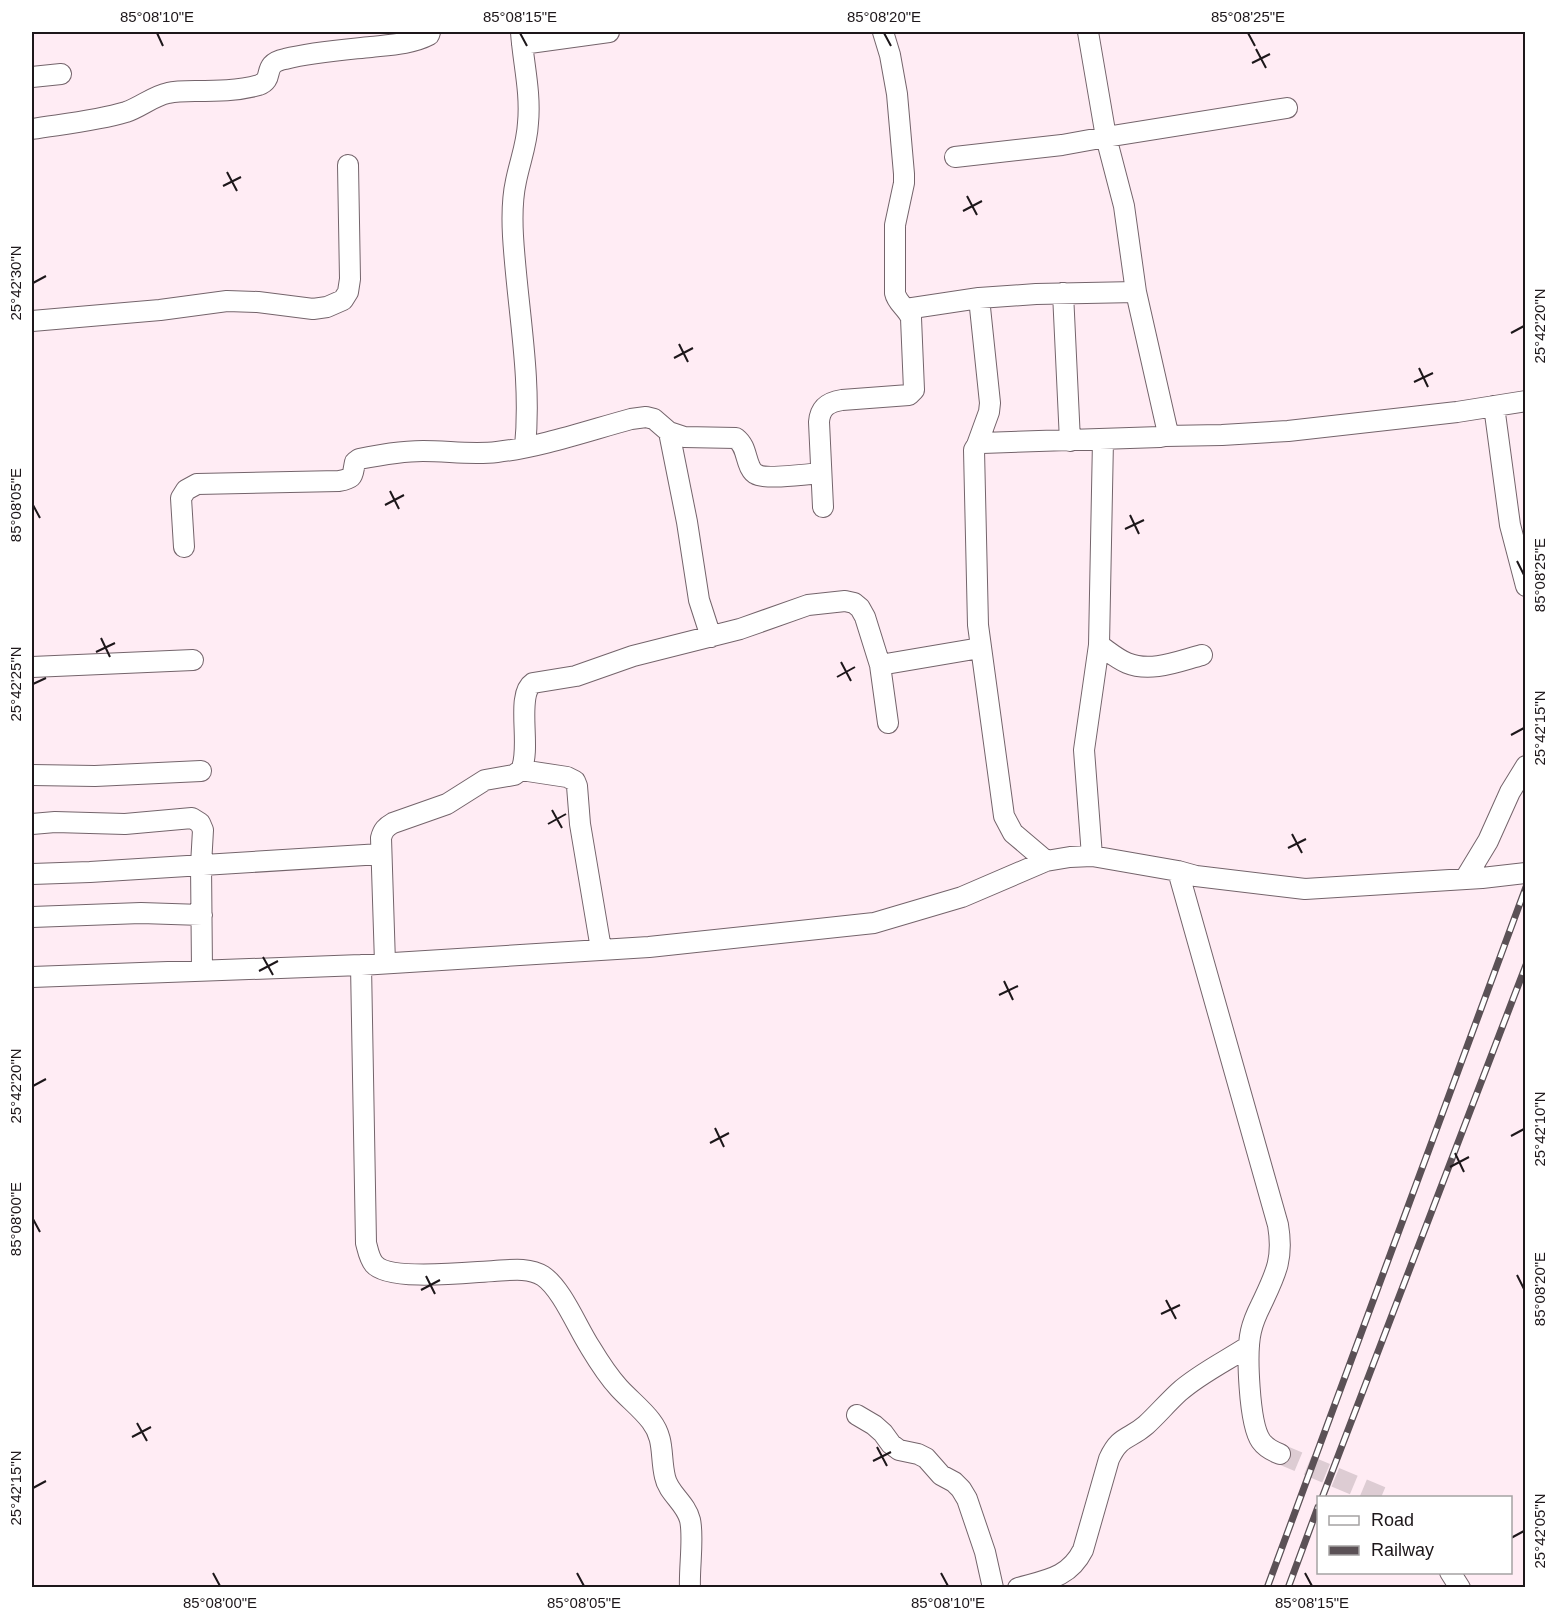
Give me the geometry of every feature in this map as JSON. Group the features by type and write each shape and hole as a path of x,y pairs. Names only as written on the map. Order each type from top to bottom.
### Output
{"street":[{"path":"32,129 75,123 125,112 168,93 252,87 266,81 269,68 282,59 325,52 376,39 421,39 430,32"},
{"path":"525,447 528,419 513,237 516,182 525,151 529,117 529,92 521,38 609,32"},
{"path":"823,507 819,415 824,407 835,401 906,396 914,392 912,322 906,309 898,301 895,292 895,225 904,183 900,115 890,55 883,32"},
{"path":"1088,32 1106,137 1124,206 1136,292 1167,429 1165,436"},
{"path":"32,77 61,74"},
{"path":"955,157 1062,145 1287,108"},
{"path":"32,321 160,310 227,301 258,302 313,309 336,304 343,300 348,292 350,279 348,165"},
{"path":"906,309 980,298 1063,293 1136,292"},
{"path":"1063,293 1070,441"},
{"path":"980,298 990,403 989,412 974,450 980,648 1005,822 1019,839 1046,861"},
{"path":"977,445 1282,431 1457,412 1526,401"},
{"path":"1494,406 1510,525 1526,586"},
{"path":"184,547 181,498 186,490 197,484 339,482 350,479 357,460 375,456 423,451 496,452 646,417 654,419 669,432 684,437 736,438 744,447 751,470 756,475 769,477 821,473"},
{"path":"669,432 698,593 711,636"},
{"path":"1092,856 1084,750 1099,645 1103,440"},
{"path":"385,963 382,832 393,823 447,804 485,780 514,775 521,770 526,757 525,695 530,685 539,681 576,676 633,656 740,629 808,605 845,601 854,603 865,617 880,665 888,723"},
{"path":"1099,645 1128,663 1138,666 1162,665 1202,655"},
{"path":"880,665 980,648"},
{"path":"32,667 193,660"},
{"path":"1473,878 1510,792 1526,766"},
{"path":"521,770 567,777 575,781 601,950"},
{"path":"32,775 95,776 201,771"},
{"path":"32,824 55,822 125,824 192,818 200,823 203,830 202,970"},
{"path":"32,874 381,854"},
{"path":"32,976 385,963 649,947 874,923 962,897 1046,861 1092,856 1196,876 1305,889 1526,873"},
{"path":"1178,871 1280,1233 1281,1254 1278,1267 1253,1323 1249,1346 1249,1377 1255,1427 1262,1443 1280,1454"},
{"path":"32,917 141,913 202,915"},
{"path":"361,964 366,1243 370,1257 381,1270 399,1274 523,1269 541,1275 554,1287 606,1372 651,1420 657,1431 661,1441 666,1482 690,1519 690,1587"},
{"path":"1018,1587 1058,1577 1077,1562 1083,1550 1109,1459 1115,1447 1139,1431 1179,1391 1249,1346"},
{"path":"857,1415 874,1425 899,1450 926,1458 941,1475 961,1489 967,1499 990,1566 993,1587"},
{"path":"1450,1574 1460,1587"}],"tunnel":[{"path":"1280,1454 1380,1496"}],"railway":[{"path":"1267,1588 1526,887"},
{"path":"1323,1496 1526,965"},
{"path":"1288,1588 1317,1510"}]}
